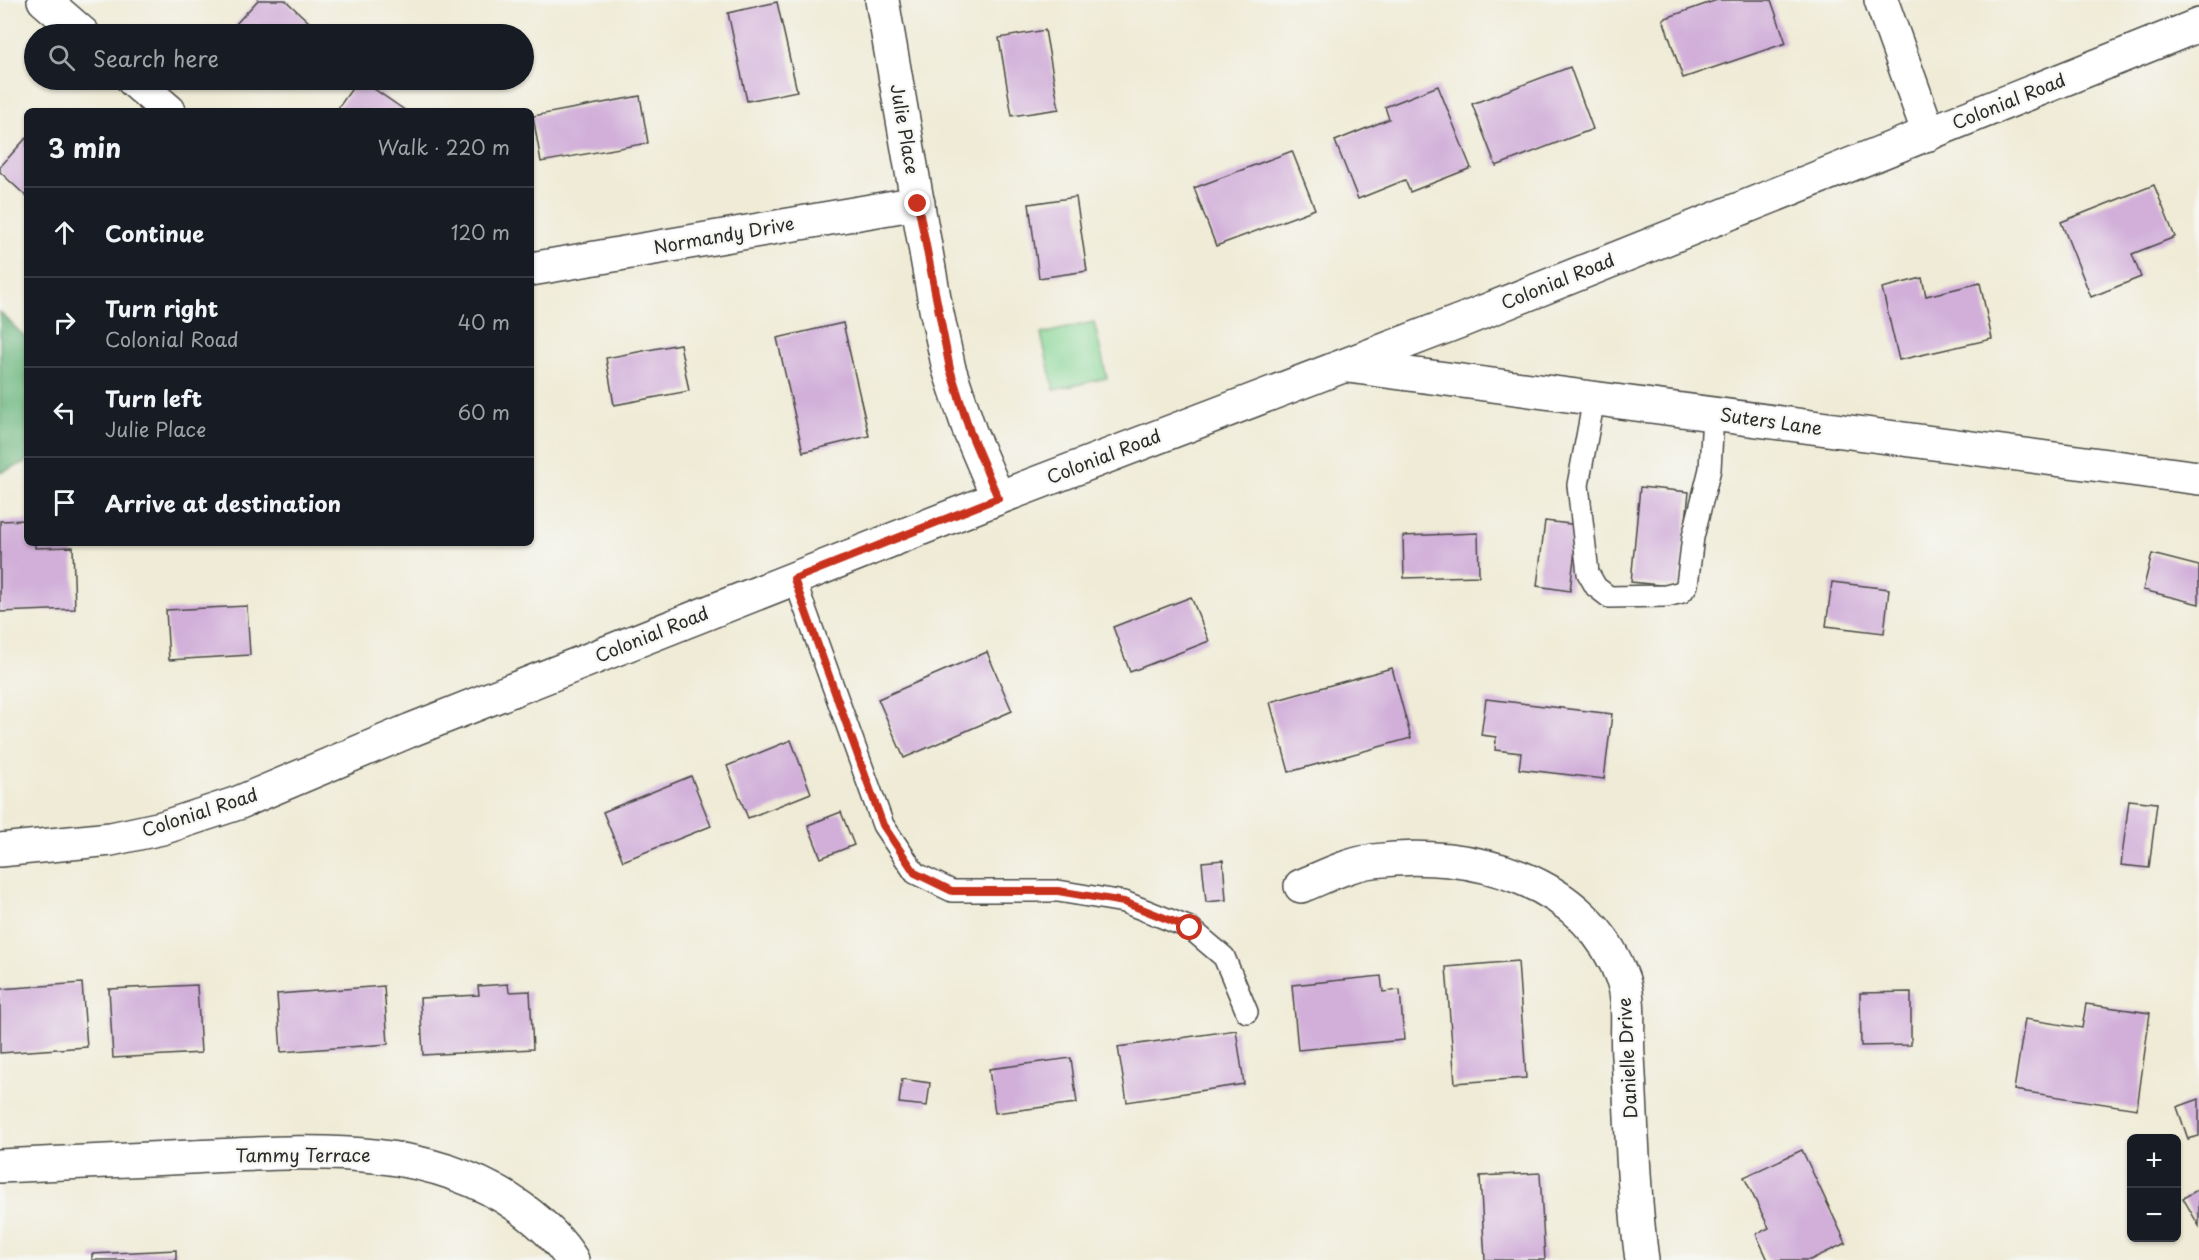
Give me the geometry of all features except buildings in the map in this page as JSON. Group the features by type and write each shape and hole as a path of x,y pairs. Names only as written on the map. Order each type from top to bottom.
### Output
{"street":[{"path":"44,0 72,24"},
{"name":"Julie Place","path":"882,0 950,369 970,432 998,498"},
{"path":"1881,0 1929,134"},
{"name":"Colonial Road","path":"0,850 111,839 162,828 238,803 411,730 998,498 1344,365 2199,25"},
{"path":"145,90 166,108"},
{"name":"Normandy Drive","path":"534,268 918,204"},
{"name":"Suters Lane","path":"1344,365 2199,478"},
{"name":"Danielle Drive","path":"1300,886 1357,864 1373,861 1421,858 1468,862 1512,873 1541,887 1583,916 1607,946 1623,981 1628,1005 1628,1054 1642,1260"},
{"name":"Tammy Terrace","path":"0,1166 280,1153 378,1155 427,1164 473,1180 501,1194 537,1220 572,1260"}],"lane":[{"path":"1594,399 1578,485 1588,573 1596,587 1609,597 1666,596 1682,592 1687,585 1693,537 1710,469 1713,415"},
{"path":"794,579 883,825 915,873 952,891 1058,891 1124,902 1190,928 1224,957 1247,1012"}],"green space":[{"path":"0,312 24,336 24,463 0,473"},
{"path":"1094,322 1107,378 1054,390 1041,334"}],"route":[{"path":"918,204 936,309 950,369 970,432 998,498 794,579 883,825 915,873 952,891 1058,891 1124,902 1190,928"}]}
